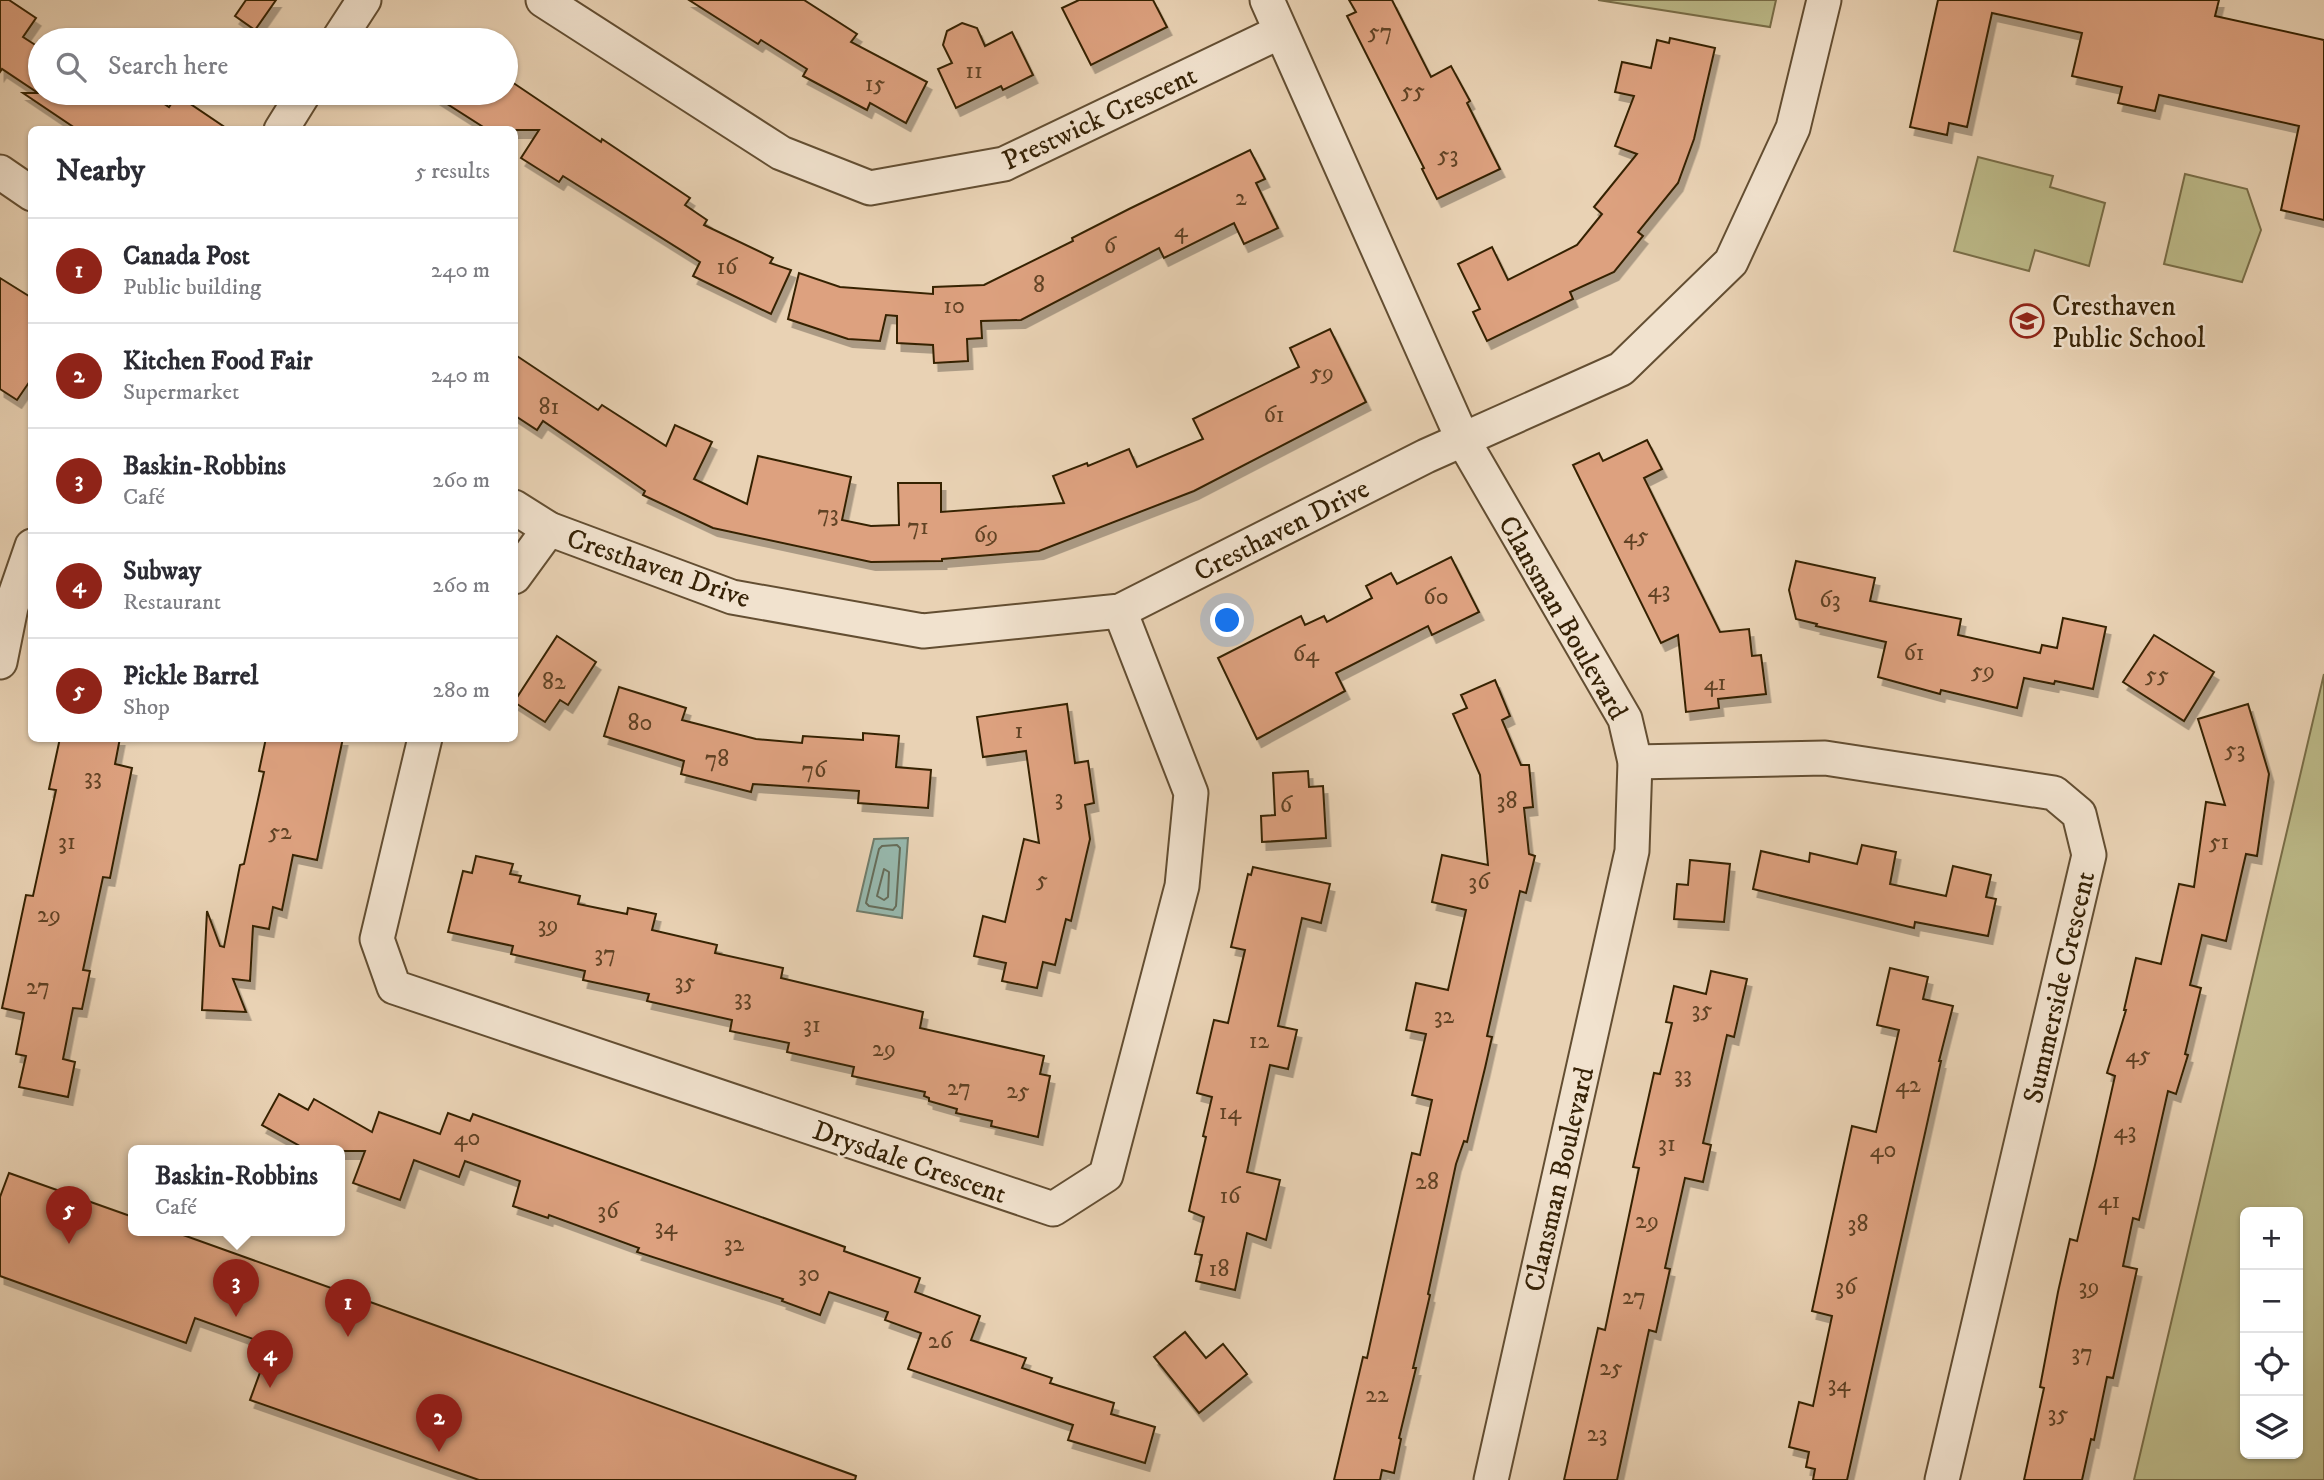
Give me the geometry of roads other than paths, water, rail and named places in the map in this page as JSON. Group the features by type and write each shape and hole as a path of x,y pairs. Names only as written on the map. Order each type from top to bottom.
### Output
{"street":[{"path":"346,28 363,0"},
{"name":"Prestwick Crescent","path":"543,0 781,153 870,188 1004,164 1280,32"},
{"name":"Clansman Boulevard","path":"1267,0 1463,440 1625,719 1634,762 1632,851 1491,1480"},
{"name":"Cresthaven Drive","path":"518,510 549,529 732,597 923,631 1120,611 1426,456 1620,369 1731,262 1793,128 1824,0"},
{"path":"283,126 297,105"},
{"path":"0,172 28,191"},
{"path":"518,572 549,529"},
{"path":"0,662 11,607 28,558"},
{"name":"Drysdale Crescent","path":"424,742 377,939 394,987 1053,1209 1106,1175 1182,886 1191,793 1120,611"},
{"name":"Summerside Crescent","path":"1634,762 1825,758 2054,793 2078,814 2089,855 1942,1480"}],"water":[{"path":"908,838 902,918 857,911 874,839"}],"place":[{"name":"Cresthaven Public School","path":"2027,321"},
{"name":"Pickle Barrel","path":"69,1244"},
{"name":"Baskin-Robbins","path":"236,1317"},
{"name":"Canada Post","path":"348,1337"},
{"name":"Subway","path":"270,1388"},
{"name":"Kitchen Food Fair","path":"439,1452"}]}
